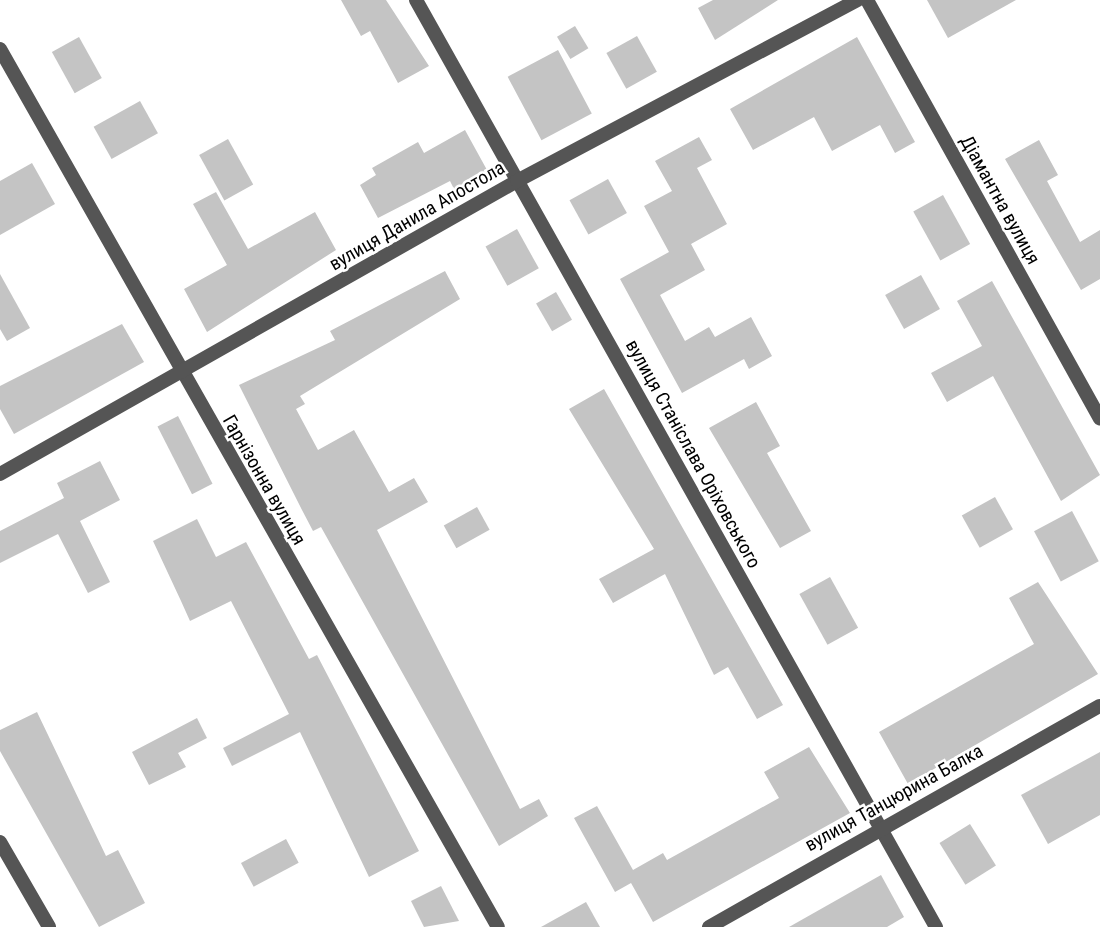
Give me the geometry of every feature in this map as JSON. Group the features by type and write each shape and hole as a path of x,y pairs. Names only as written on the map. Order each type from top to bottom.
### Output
{"street":[{"name":"вулиця Станіслава Оріховського","path":"416,0 936,927"},
{"name":"вулиця Данила Апостола","path":"0,474 517,181 858,0"},
{"name":"Діамантна вулиця","path":"867,0 1100,419"},
{"name":"Гарнізонна вулиця","path":"0,49 180,372 498,927"},
{"name":"вулиця Танцюрина Балка","path":"709,927 881,826 1100,706"},
{"path":"0,842 48,927"}],"building":[{"path":"341,0 386,0 429,66 398,83 370,31 361,36"},
{"path":"713,0 778,0 715,40 698,8"},
{"path":"927,0 1016,0 948,38"},
{"path":"575,26 588,48 570,59 557,37"},
{"path":"637,36 657,72 626,89 606,53"},
{"path":"79,37 102,78 75,93 52,52"},
{"path":"857,37 915,142 895,153 880,125 832,151 814,117 753,150 730,109"},
{"path":"558,50 592,114 541,140 508,77"},
{"path":"140,101 158,133 112,159 94,127"},
{"path":"465,130 487,170 454,189 450,181 378,218 360,185 376,175 372,168 418,142 424,153"},
{"path":"699,137 712,160 697,168 727,224 691,244 705,270 660,295 685,341 709,327 715,337 751,317 772,356 749,369 744,359 682,393 620,279 669,252 644,206 672,191 655,161"},
{"path":"228,139 253,184 224,200 199,155"},
{"path":"1039,140 1058,175 1047,181 1080,242 1100,230 1100,279 1081,290 1005,159"},
{"path":"32,163 55,204 0,235 0,181"},
{"path":"608,179 627,213 588,234 570,200"},
{"path":"216,192 248,249 315,212 336,250 207,332 184,289 227,265 193,204"},
{"path":"943,195 970,244 940,260 913,211"},
{"path":"517,229 539,268 507,286 486,246"},
{"path":"445,271 460,299 300,396 305,404 296,409 318,450 354,430 389,492 414,478 428,502 377,530 520,809 539,799 548,816 499,846 321,527 313,531 239,385 335,340 330,331"},
{"path":"0,274 30,328 7,341 0,329"},
{"path":"921,275 940,309 904,329 885,295"},
{"path":"992,281 1100,475 1061,501 993,376 947,402 931,373 982,346 957,301"},
{"path":"556,292 572,320 552,331 536,304"},
{"path":"122,324 144,362 14,434 0,409 0,386"},
{"path":"604,389 783,705 757,719 728,667 714,675 665,574 613,603 599,579 654,549 569,409"},
{"path":"756,402 780,446 767,453 811,531 780,548 709,428"},
{"path":"178,416 213,484 192,494 158,426"},
{"path":"100,461 120,500 80,521 110,582 88,593 58,534 0,563 0,531 64,498 57,483"},
{"path":"995,497 1013,529 980,548 962,515"},
{"path":"477,507 490,530 456,548 444,525"},
{"path":"1072,511 1099,561 1061,582 1034,531"},
{"path":"197,519 216,557 246,542 309,659 317,655 419,851 369,877 300,732 232,766 223,748 289,714 231,601 190,621 153,541"},
{"path":"830,577 858,628 828,645 799,594"},
{"path":"1038,582 1098,674 908,784 879,732 1034,644 1009,598"},
{"path":"37,712 106,856 118,850 145,903 99,927 0,751 0,730"},
{"path":"197,718 207,738 178,753 186,767 149,785 132,752"},
{"path":"809,747 850,813 653,922 631,883 615,892 574,818 597,806 633,870 663,853 667,860 779,798 764,772"},
{"path":"1100,752 1100,815 1048,844 1021,795"},
{"path":"970,824 996,866 965,885 939,843"},
{"path":"286,839 299,863 254,887 241,863"},
{"path":"881,875 904,917 887,927 789,927"},
{"path":"441,886 459,921 424,927 411,901"},
{"path":"586,902 600,927 541,927"}]}
